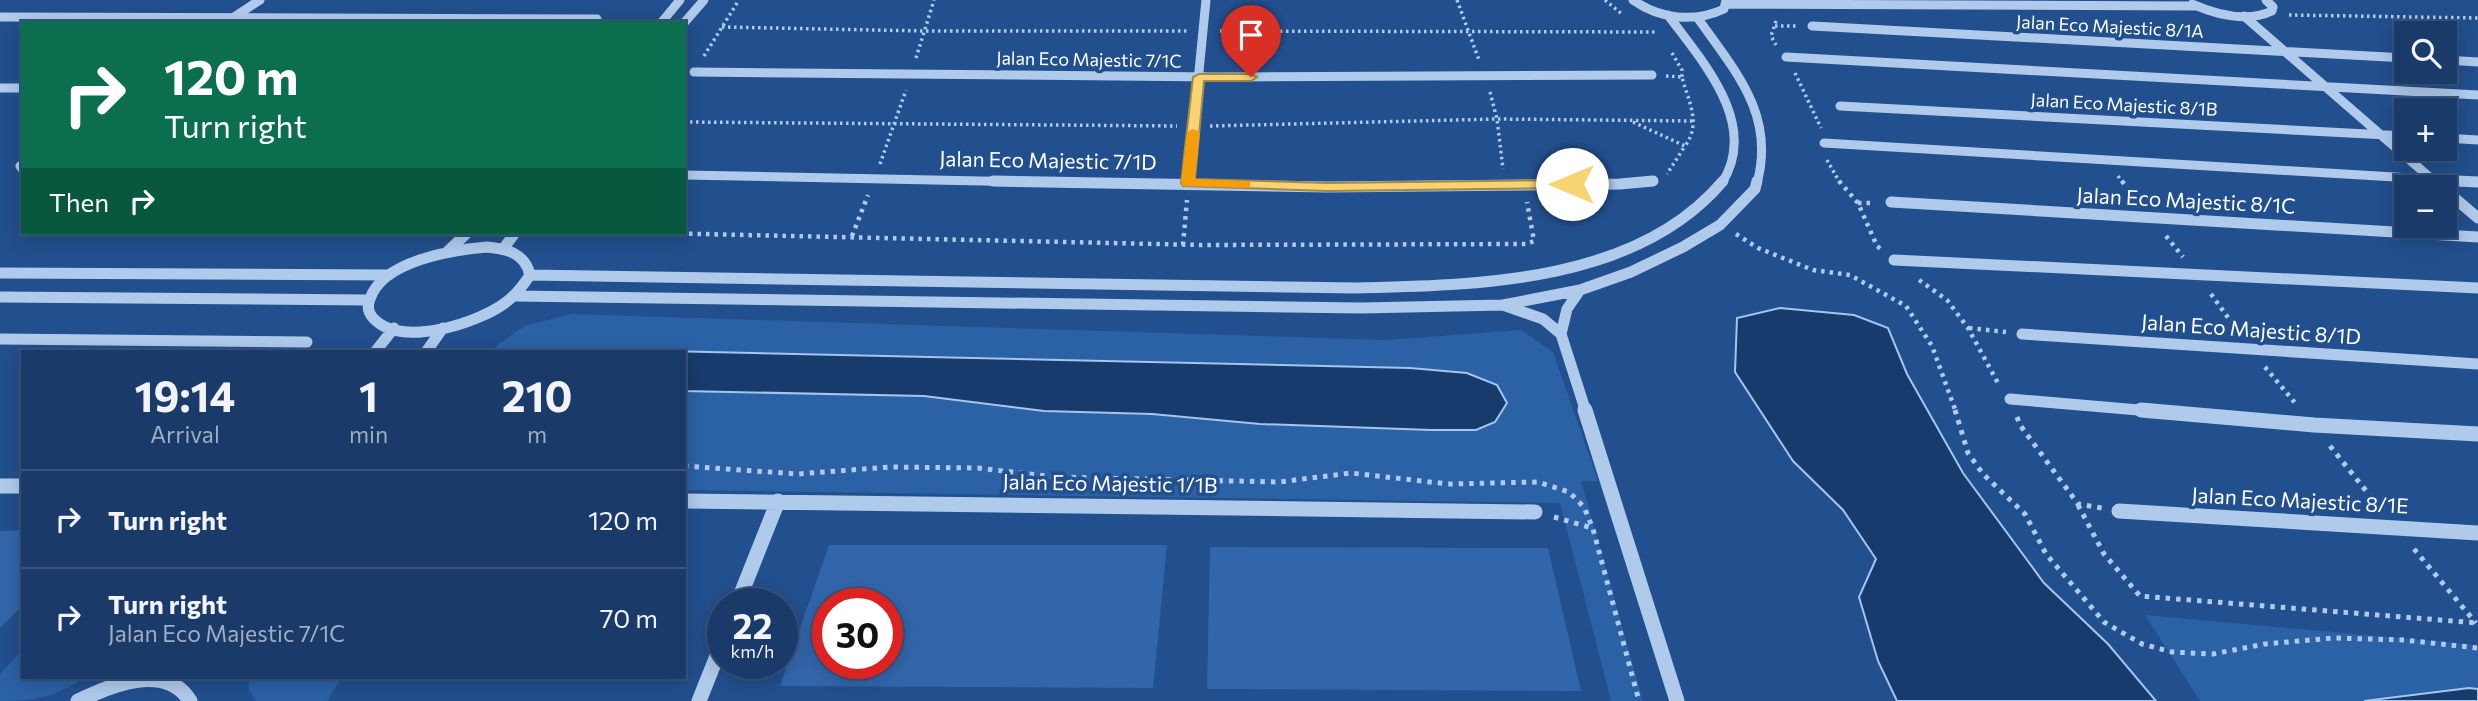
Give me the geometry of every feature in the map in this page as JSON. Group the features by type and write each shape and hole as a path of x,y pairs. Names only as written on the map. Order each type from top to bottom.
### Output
{"street":[{"path":"229,21 260,0"},
{"path":"663,21 680,0"},
{"path":"686,21 704,0"},
{"path":"1188,183 1206,0"},
{"path":"1633,0 1642,7 1668,15 1697,17 1718,13 1726,2 2197,6 2244,16 2272,11 2273,6 2266,0"},
{"path":"2185,0 2197,6"},
{"path":"530,275 1357,288 1462,284 1537,275 1601,259 1654,234 1696,209 1724,180 1731,156 1732,124 1722,91 1668,15"},
{"path":"2244,16 2427,175"},
{"path":"0,17 229,21 597,19"},
{"path":"516,296 1360,309 1503,304 1580,290 1631,272 1683,247 1720,225 1755,190 1763,160 1760,126 1749,93 1697,17"},
{"name":"Jalan Eco Majestic 8/1A","path":"1812,26 2394,57"},
{"path":"1786,57 2478,95"},
{"path":"2457,61 2478,62"},
{"name":"Jalan Eco Majestic 7/1C","path":"694,72 1355,78 1485,74 1652,75"},
{"path":"0,88 21,88"},
{"name":"Jalan Eco Majestic 8/1B","path":"1840,106 2394,136"},
{"path":"2457,139 2478,140"},
{"path":"1824,143 2394,177"},
{"name":"Jalan Eco Majestic 7/1D","path":"686,175 1327,187 1620,184 1653,181"},
{"path":"2457,181 2478,182"},
{"path":"2457,201 2478,218"},
{"name":"Jalan Eco Majestic 8/1C","path":"1891,202 2478,237"},
{"path":"448,251 465,235"},
{"path":"503,249 513,235"},
{"path":"487,247 503,249 519,255 528,263 530,275 516,296 497,310 471,321 417,331 394,328 377,322 369,313 368,300 375,288 389,275 426,257 448,251 487,247"},
{"path":"1894,260 2478,288"},
{"path":"0,273 389,275"},
{"path":"1580,290 1567,309 1561,334 1677,701"},
{"path":"0,297 368,300"},
{"path":"1503,304 1543,319 1561,334"},
{"path":"377,350 394,328"},
{"path":"427,350 443,328"},
{"name":"Jalan Eco Majestic 8/1D","path":"2022,334 2478,364"},
{"path":"0,339 307,342"},
{"path":"2010,399 2314,425 2478,435"},
{"path":"0,486 21,486"},
{"name":"Jalan Eco Majestic 1/1B","path":"686,501 1535,512"},
{"path":"743,588 778,502"},
{"name":"Jalan Eco Majestic 8/1E","path":"2119,511 2478,533"},
{"path":"699,701 708,679"},
{"path":"78,701 114,682 169,681 188,689"}],"path":[{"path":"694,72 739,0"},
{"path":"852,236 894,125 934,0"},
{"path":"1457,0 1485,74 1497,118 1505,184"},
{"path":"1779,13 1771,36 1786,57 1819,119 1826,160 1834,175 1858,203 1877,246 1947,300 1968,328 1995,380 2010,399 2020,425 2078,504 2088,531 2117,575 2140,596 2478,623"},
{"path":"2267,14 2478,19"},
{"path":"722,27 924,31 1658,32"},
{"path":"1652,75 1682,77 1695,121 1694,136 1673,161 1673,168 1663,179 1653,181"},
{"path":"686,122 1194,126 1497,118 1695,121"},
{"path":"1629,120 1685,146"},
{"path":"1183,244 1188,183"},
{"path":"686,233 1391,247 1527,244 1534,241 1523,184"},
{"path":"1720,225 1758,248 1789,261 1813,270 1850,275 1906,306 1933,346 1950,390 1968,453 1983,474 2025,514 2046,554 2104,622 2133,638 2172,652 2213,654 2265,644 2333,638 2404,640 2478,648"},
{"path":"1968,328 2022,334"},
{"path":"2078,504 2119,511"},
{"path":"1535,512 1593,529"}],"shaded area":[{"path":"1780,308 1854,315 1888,328 1907,374 1963,473 2044,583 2108,644 2156,701 1897,701 1878,661 1859,597 1876,559 1843,510 1793,461 1735,372 1737,318"},
{"path":"572,314 1386,340 1521,330 1553,352 1598,481 1581,481 1643,701 1611,701 1560,503 686,490 686,350 491,350 524,326"},
{"path":"686,352 1410,368 1467,373 1497,385 1507,403 1495,422 1476,430 1431,430 1260,424 1152,414 1044,411 924,396 686,391"},
{"path":"2145,615 2478,645 2478,701 2200,701"},
{"path":"21,651 21,679 82,679 64,690 44,697 0,701 0,674"},
{"path":"248,679 341,679 327,701 256,701 249,690"},
{"path":"2478,689 2478,701 2364,701"}],"building":[{"path":"21,530 21,607 0,628 0,531"},
{"path":"829,545 1167,545 1153,688 780,686 782,679 798,679 798,634 812,594 812,679 903,679 903,588 814,588"},
{"path":"1210,547 1548,548 1581,691 1207,689"}],"slow traffic":[{"path":"1193,132 1188,183 1245,185"}],"route":[{"path":"1251,77 1199,77 1188,183 1327,187 1572,184"}]}
